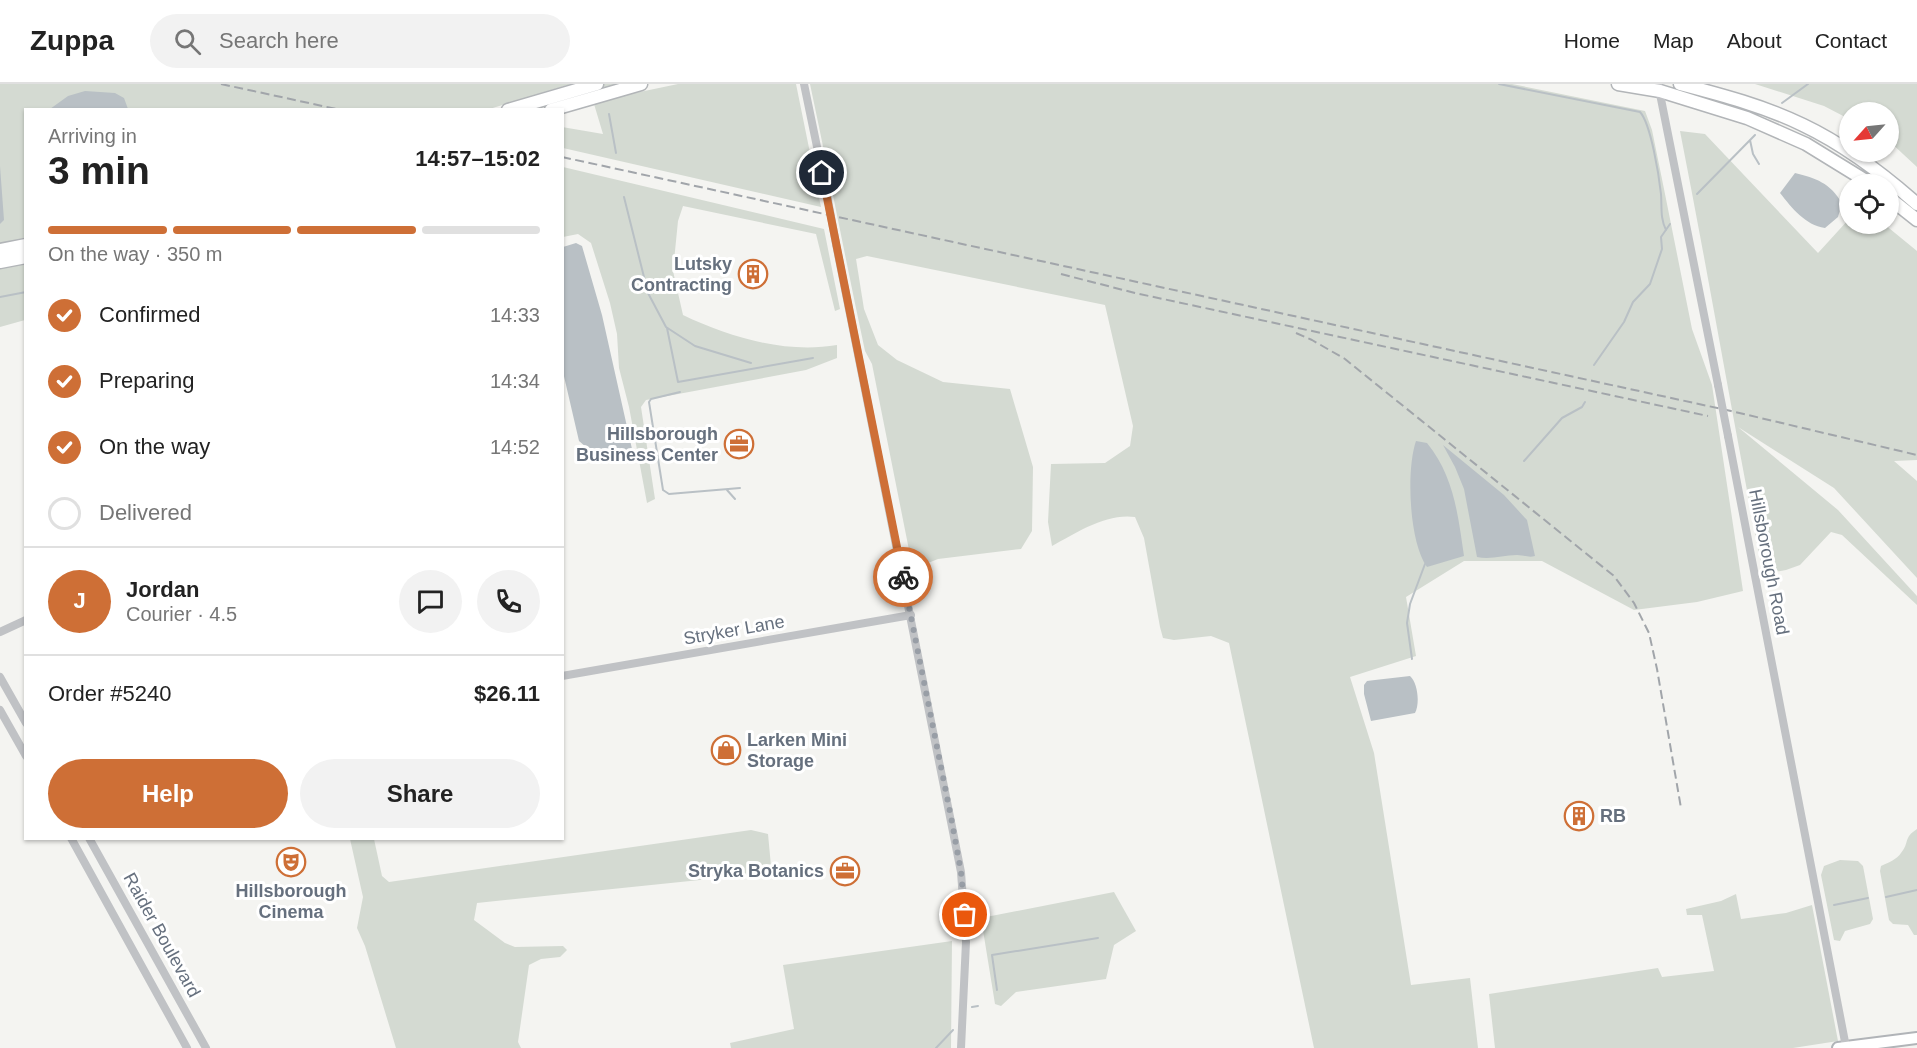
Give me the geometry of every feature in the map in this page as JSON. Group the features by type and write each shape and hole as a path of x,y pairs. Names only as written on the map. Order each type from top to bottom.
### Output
{"highway":[{"path":"515,108 597,84"},
{"path":"558,108 641,84"},
{"path":"1618,84 1659,87 1729,112 1788,135 1856,174"},
{"path":"1680,84 1760,108 1802,124 1874,168 1917,204"},
{"path":"1899,206 1917,220"},
{"path":"0,250 24,245"},
{"path":"0,262 24,257"}],"main road":[{"path":"1842,1048 1917,1038"}],"street":[{"path":"804,84 963,886 966,942 961,1048"},
{"name":"Hillsborough Road","path":"1659,87 1728,436 1842,1048"},
{"name":"Stryker Lane","path":"564,676 910,615"},
{"path":"0,633 24,621"},
{"path":"0,677 24,719"},
{"path":"0,710 24,752"},
{"name":"Raider Boulevard","path":"72,840 187,1048"},
{"name":"Raider Boulevard","path":"90,840 206,1048"}],"shaded area":[{"path":"0,84 571,84 493,108 24,108 24,320 0,327"},
{"path":"588,84 631,84 635,93 678,84 796,84 821,207 564,148 564,127 603,134"},
{"path":"810,84 1512,84 1645,111 1652,130 1692,329 1712,385 1743,591 1697,602 1634,610 1542,561 1464,561 1406,597 1416,656 1350,677 1374,753 1411,985 1470,978 1478,1048 1314,1048 1229,643 1211,636 1174,640 1163,638 1144,538 1135,517 1102,521 1052,546 1048,522 1051,464 1105,463 1130,446 1133,426 1105,305 867,256 856,259 864,309 878,345 897,360 943,382 1010,389 1033,467 1032,531 1021,549 938,559 923,565 918,584 912,565 872,364 865,351"},
{"path":"1755,84 1917,84 1917,167 1899,150 1899,102 1839,102 1839,114 1824,106"},
{"path":"85,91 115,93 124,98 128,108 51,108 68,96"},
{"path":"1680,131 1705,134 1818,253 1839,230 1839,234 1896,234 1917,251 1917,460 1894,461 1917,481 1917,578 1834,488 1738,427 1838,510 1917,596 1917,605 1842,535 1831,532 1800,565 1763,574"},
{"path":"0,166 4,220 0,224"},
{"path":"564,167 824,229 840,309 835,311 816,234 683,206 678,221 673,271 683,315 738,337 758,342 797,347 837,345 837,358 806,370 646,400 641,407 655,499 647,503 629,407 619,368 617,334 610,303 591,243 578,234 564,237"},
{"path":"1795,173 1810,177 1822,182 1839,199 1838,217 1825,228 1818,226 1805,220 1780,193"},
{"path":"576,243 582,246 602,315 632,449 612,456 586,447 579,441 564,376 564,247"},
{"path":"1416,441 1427,443 1449,482 1464,556 1427,567 1416,541 1411,506 1411,469"},
{"path":"1443,445 1504,495 1527,520 1535,556 1477,557 1464,489"},
{"path":"1410,676 1415,683 1417,694 1415,713 1371,721 1364,694 1364,685 1367,681"},
{"path":"1917,829 1917,935 1914,935 1908,925 1893,924 1889,920 1880,871 1881,866 1899,855 1910,835"},
{"path":"751,830 768,834 771,866 768,878 758,874 477,903 474,920 505,943 515,947 563,946 567,950 560,957 541,959 529,965 518,1042 521,1048 396,1048 365,946 357,928 363,897 350,840 374,840 382,876 389,882"},
{"path":"1840,860 1858,861 1863,866 1873,919 1870,924 1845,931 1840,941 1834,940 1821,875 1824,866"},
{"path":"1114,892 1136,931 1114,945 1106,979 1016,992 1001,1006 995,1004 981,918"},
{"path":"1736,894 1741,919 1786,913 1812,905 1838,1041 1793,1048 1495,1048 1489,994 1658,968 1662,977 1714,971 1702,915 1687,915 1686,909 1721,901"},
{"path":"952,941 951,1048 731,1048 730,1043 794,1029 783,965"}],"waterway":[{"path":"1499,84 1640,112 1648,127 1654,151 1662,217 1666,230"},
{"path":"1782,103 1808,84"},
{"path":"609,114 616,153"},
{"path":"1697,194 1755,135"},
{"path":"1750,140 1753,154 1759,164"},
{"path":"624,197 648,293 666,327 695,346 751,363"},
{"path":"1594,365 1624,322 1633,302 1650,284 1662,249 1661,237 1670,224"},
{"path":"0,297 24,292"},
{"path":"667,328 678,382 813,358"},
{"path":"680,392 651,399 649,402 663,490 669,494 740,488"},
{"path":"1524,461 1562,418 1582,407 1585,402"},
{"path":"727,490 735,499"},
{"path":"1412,659 1407,623 1410,604 1425,564"},
{"path":"1886,897 1917,890"},
{"path":"1834,905 1868,898"},
{"path":"997,990 992,955 1098,938"},
{"path":"972,1007 978,1006"},
{"path":"936,1048 953,1030"}],"railway":[{"path":"221,84 332,108"},
{"path":"564,157 1731,411 1917,455"},
{"path":"1061,274 1135,293 1708,416"},
{"path":"1296,333 1345,359 1614,576 1634,603 1649,633 1681,808"}],"way so far":[{"path":"903,577 951,817 963,886 965,915"}],"place":[{"name":"Lutsky Contracting","path":"753,274"},
{"name":"Hillsborough Business Center","path":"739,444"},
{"name":"Larken Mini Storage","path":"726,750"},
{"name":"RB","path":"1579,816"},
{"name":"Hillsborough Cinema","path":"291,862"},
{"name":"Stryka Botanics","path":"845,871"}],"route":[{"path":"822,173 903,577"}]}
